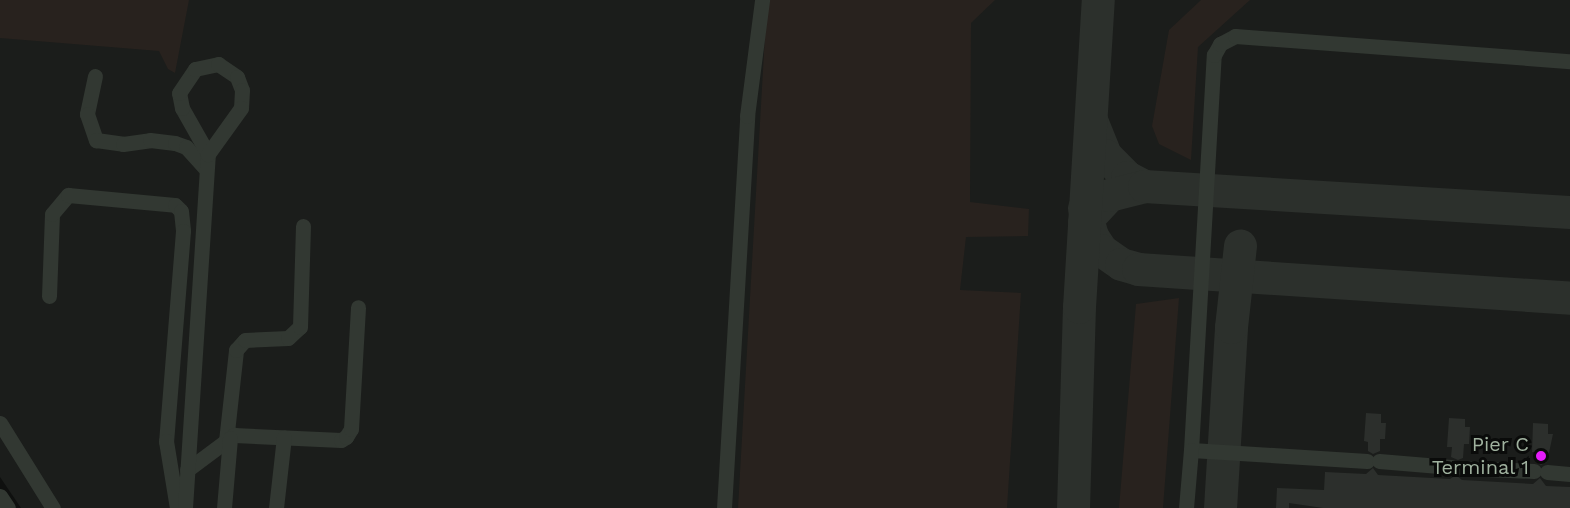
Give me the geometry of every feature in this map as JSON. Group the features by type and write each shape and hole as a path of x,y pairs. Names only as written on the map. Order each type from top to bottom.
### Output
{"street":[{"path":"724,508 747,116 762,0"},
{"path":"1186,508 1214,56 1220,44 1235,36 1570,61"},
{"path":"185,508 207,161 182,108 179,93 195,69 218,64 237,78 242,90 241,108 207,161"},
{"path":"95,76 87,114 96,140 106,144 150,140 176,143 207,161"},
{"path":"49,296 52,214 68,195 176,205 181,211 183,231 166,441 177,508"},
{"path":"224,508 236,350 245,340 288,338 300,327 303,226"},
{"path":"187,470 228,439 346,437 351,429 358,307"},
{"path":"0,423 52,508"},
{"path":"276,508 284,437"},
{"path":"1191,450 1570,474"},
{"path":"0,496 8,508"}],"shaded area":[{"path":"0,0 1570,0 1570,508 21,508 0,477"},
{"path":"0,0 189,0 175,73 168,69 159,51 0,38"},
{"path":"767,0 995,0 971,23 970,202 1029,209 1028,236 966,237 960,290 1021,293 1007,508 738,508"},
{"path":"1201,0 1250,0 1198,47 1191,160 1159,144 1152,126 1169,30"},
{"path":"1179,298 1163,508 1119,508 1136,304"}],"building":[{"path":"1366,413 1381,414 1381,423 1386,423 1385,439 1380,439 1380,451 1373,454 1368,451 1368,442 1364,441"},
{"path":"1449,418 1465,419 1465,427 1470,427 1469,444 1464,444 1463,458 1458,460 1451,457 1452,447 1447,447"},
{"path":"1533,423 1548,424 1548,434 1553,434 1547,462 1541,465 1535,461 1535,452 1532,452"},
{"name":"Pier C Terminal 1","path":"1373,468 1378,475 1450,479 1456,475 1462,480 1533,484 1540,478 1546,486 1570,487 1570,508 1323,508 1289,503 1289,508 1276,508 1277,488 1324,490 1325,472 1366,474"}],"taxiway":[{"path":"1073,508 1079,307 1098,0"},
{"path":"1091,120 1105,155 1127,177 1144,186"},
{"path":"1084,222 1109,195 1144,186 1570,212"},
{"path":"1084,208 1092,236 1101,250 1121,264 1138,269 1570,298"},
{"path":"1220,508 1231,327 1240,245"}],"place":[{"name":"Pier C Terminal 1","path":"1541,456"}]}
